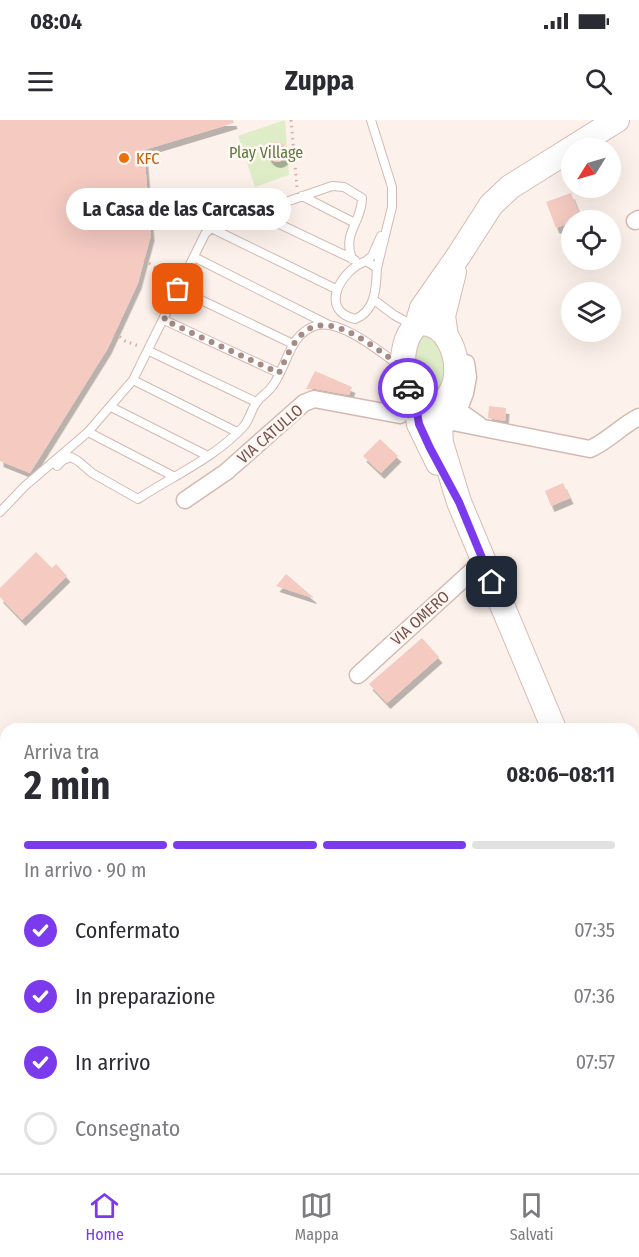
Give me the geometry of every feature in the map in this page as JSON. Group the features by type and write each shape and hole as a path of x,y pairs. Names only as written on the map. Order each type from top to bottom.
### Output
{"main road":[{"path":"459,502 419,424 408,383 405,342 416,326 422,308 491,205 510,187 617,120"},
{"path":"447,338 443,316 459,255"},
{"path":"416,326 429,322 439,328 453,351 456,376 441,417 441,443 459,502 551,723"},
{"path":"408,383 423,408 441,417"}],"street":[{"path":"447,338 461,352 466,362 468,377 459,409 462,414 484,429"},
{"name":"VIA CATULLO","path":"185,500 226,472 304,403 314,399 400,414 397,396 408,383"},
{"path":"441,417 484,429 590,449 603,443 639,417"},
{"name":"VIA OMERO","path":"358,675 483,561"}],"lane":[{"path":"369,120 387,166 392,188 392,207 372,256 359,261 336,289 340,310 350,317 359,318 374,300 376,268 386,224"},
{"path":"0,512 3,502 88,432 133,380 205,234 211,228 332,186 344,187 362,198 362,208 349,236 348,248 359,261"},
{"path":"302,196 355,223"},
{"path":"254,212 376,268"},
{"path":"211,228 336,289"},
{"path":"194,257 328,324 359,337 408,383"},
{"path":"179,287 293,344"},
{"path":"374,300 394,315 416,326"},
{"path":"350,317 359,337"},
{"path":"164,320 279,373"},
{"path":"3,502 28,490 63,460 70,458 138,499 208,456 246,424 256,402 272,388 293,344 307,329 328,324"},
{"path":"149,351 256,402"},
{"path":"133,380 237,432"},
{"path":"111,407 208,456"},
{"path":"88,432 173,476"}],"path":[{"path":"291,120 295,181"},
{"path":"144,260 179,287"},
{"path":"115,333 125,341 149,351"}],"green space":[{"name":"Play Village","path":"285,120 289,175 255,187 238,136"},
{"path":"430,333 442,349 444,370 438,393 426,398 418,383 416,359 420,334"}],"building":[{"path":"0,120 233,120 234,123 144,150 151,235 138,283 108,348 30,473 0,461"},
{"path":"277,142 284,145 287,152 284,159 277,162 270,159 267,152 270,145"},
{"path":"561,197 573,198 578,210 561,210 561,226 556,228 546,202"},
{"path":"315,371 352,387 349,395 306,389"},
{"path":"489,406 506,408 505,421 488,418"},
{"path":"380,439 398,456 381,473 363,456"},
{"path":"563,483 570,498 551,506 545,491"},
{"path":"36,552 52,568 56,564 67,576 22,620 0,597 0,588"},
{"path":"286,574 313,597 313,598 276,586"},
{"path":"422,638 439,657 387,703 369,684"}],"way so far":[{"path":"178,289 164,320 279,373 293,344 300,336 307,329 328,324 359,337 404,368 408,388"}],"place":[{"name":"KFC","path":"124,158"},
{"name":"La Casa de las Carcasas","path":"178,289"}],"route":[{"path":"408,388 415,401 419,424 459,502 492,582"}]}
